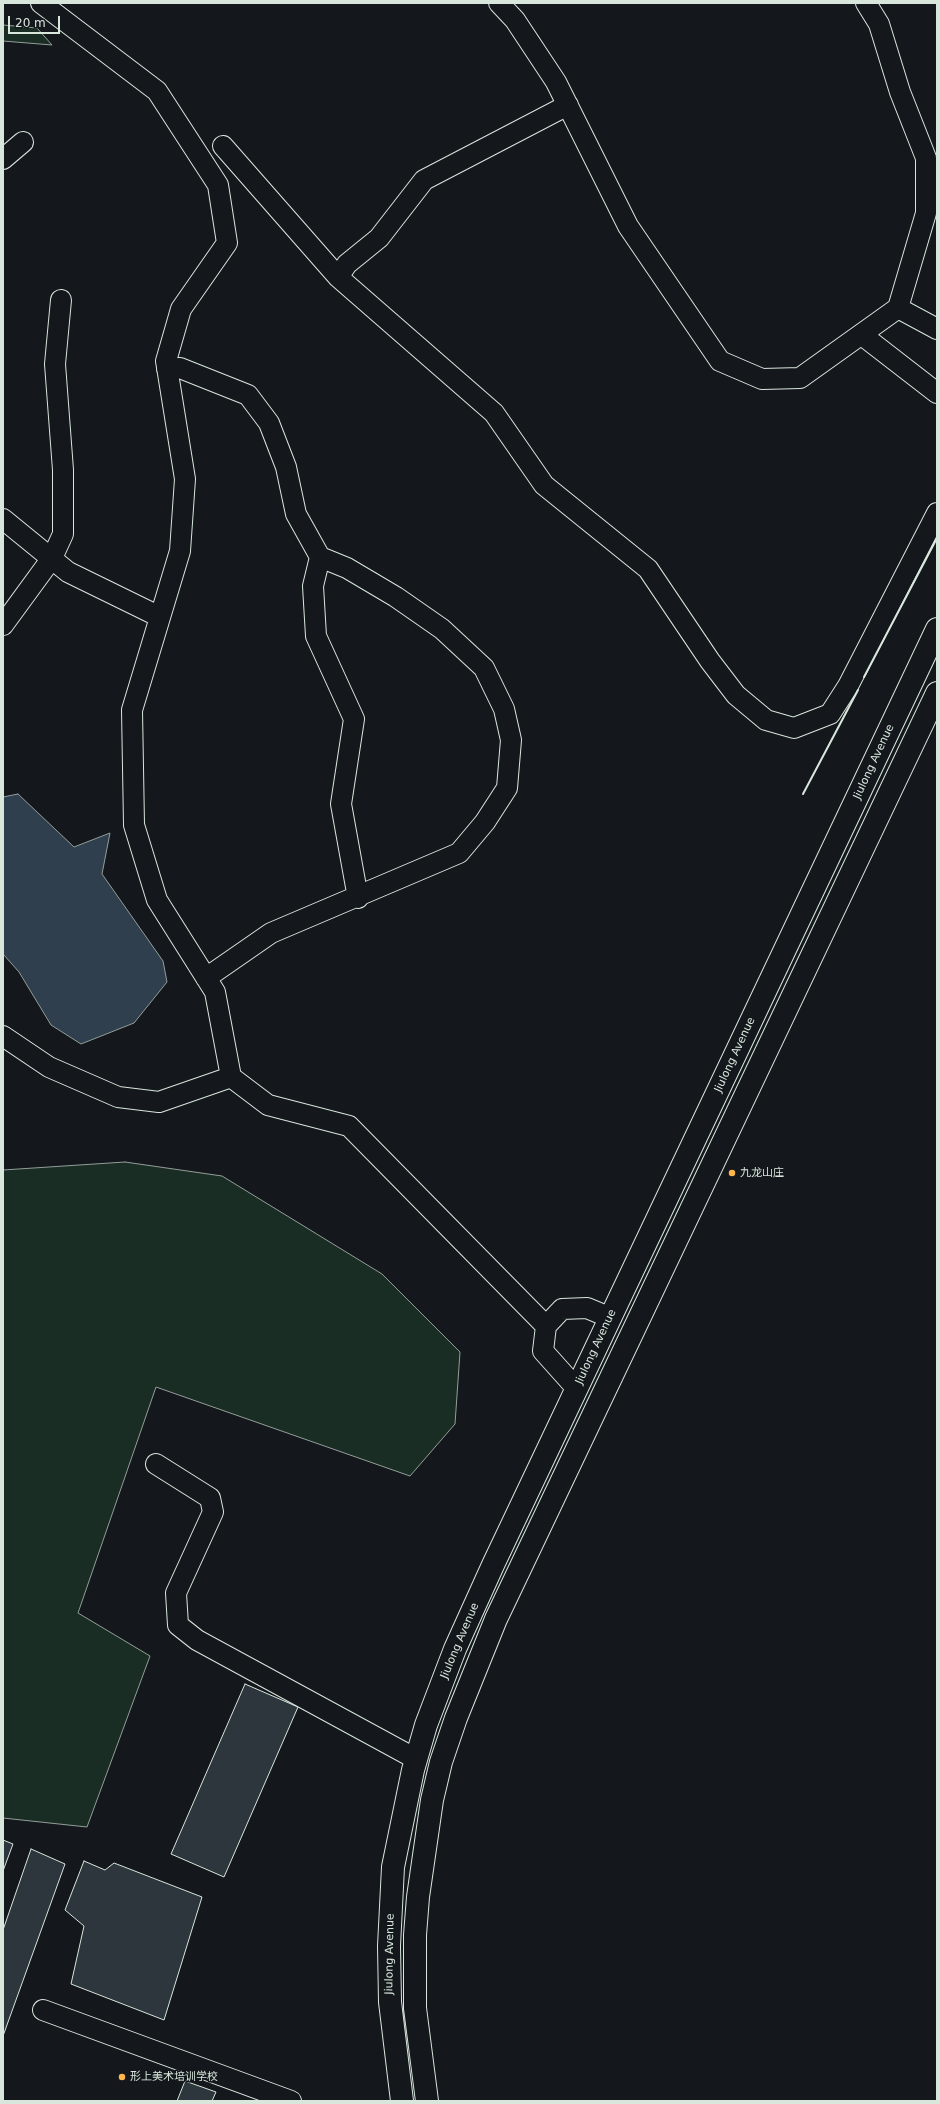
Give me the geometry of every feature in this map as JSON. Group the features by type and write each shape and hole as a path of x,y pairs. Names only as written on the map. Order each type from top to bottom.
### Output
{"main road":[{"name":"Jiulong Avenue","path":"402,2101 390,2002 389,1938 393,1867 402,1817 426,1725 455,1649 610,1318 937,629"},
{"path":"427,2101 415,2008 415,1935 418,1897 432,1800 441,1762 474,1669 496,1619 620,1357 937,693"},
{"path":"597,1347 620,1357"}],"street":[{"path":"41,3 157,91 218,185 227,243 181,309 166,361 185,480 180,551 132,710 134,825 157,900 215,992 231,1077 268,1105 349,1126 546,1326"},
{"path":"499,3 515,20 556,82 628,226 720,361 762,379 800,378 898,308 929,229 926,213 926,158 900,92 879,24 866,3"},
{"path":"338,277 347,264 379,238 424,180 568,105"},
{"path":"3,159 23,142"},
{"path":"223,146 338,277 494,413 544,485 648,569 710,661 736,695 766,720 794,728 830,714 848,686 937,513"},
{"path":"3,625 52,558 63,534 63,470 55,364 61,300"},
{"path":"898,308 937,329"},
{"path":"862,335 937,393"},
{"path":"167,369 180,368 248,396 269,423 286,467 296,514 320,557 347,568 396,597 442,629 484,668 504,709 511,740 507,788 485,822 460,853 358,898 271,933 206,978"},
{"path":"3,519 68,572 160,617"},
{"path":"320,557 312,586 316,636 354,719 341,804 358,898"},
{"path":"3,1036 49,1067 118,1097 159,1102 231,1077"},
{"path":"577,1389 543,1352 546,1326 562,1309 587,1308 610,1318"},
{"path":"156,1464 210,1498 213,1512 176,1593 178,1625 197,1640 416,1759"},
{"path":"43,2010 291,2101"}],"green space":[{"path":"3,25 37,28 52,45 3,41"},
{"path":"125,1162 222,1176 382,1274 460,1352 455,1424 410,1476 156,1387 78,1613 150,1656 87,1827 3,1818 3,1170"}],"water":[{"path":"18,794 74,847 110,833 102,874 163,961 167,982 134,1023 81,1044 51,1025 19,972 3,954 3,797"}],"building":[{"path":"245,1684 298,1707 224,1877 171,1854"},
{"path":"3,1840 13,1844 3,1871"},
{"path":"31,1849 65,1864 3,2036 3,1930"},
{"path":"84,1861 105,1870 114,1863 202,1897 164,2020 71,1984 84,1926 65,1910"},
{"path":"185,2081 216,2092 212,2101 177,2101"}],"wall":[{"path":"864,677 937,538"},
{"path":"803,794 858,690"}],"place":[{"name":"九龙山庄","path":"732,1173"},
{"name":"形上美术培训学校","path":"122,2077"}]}
